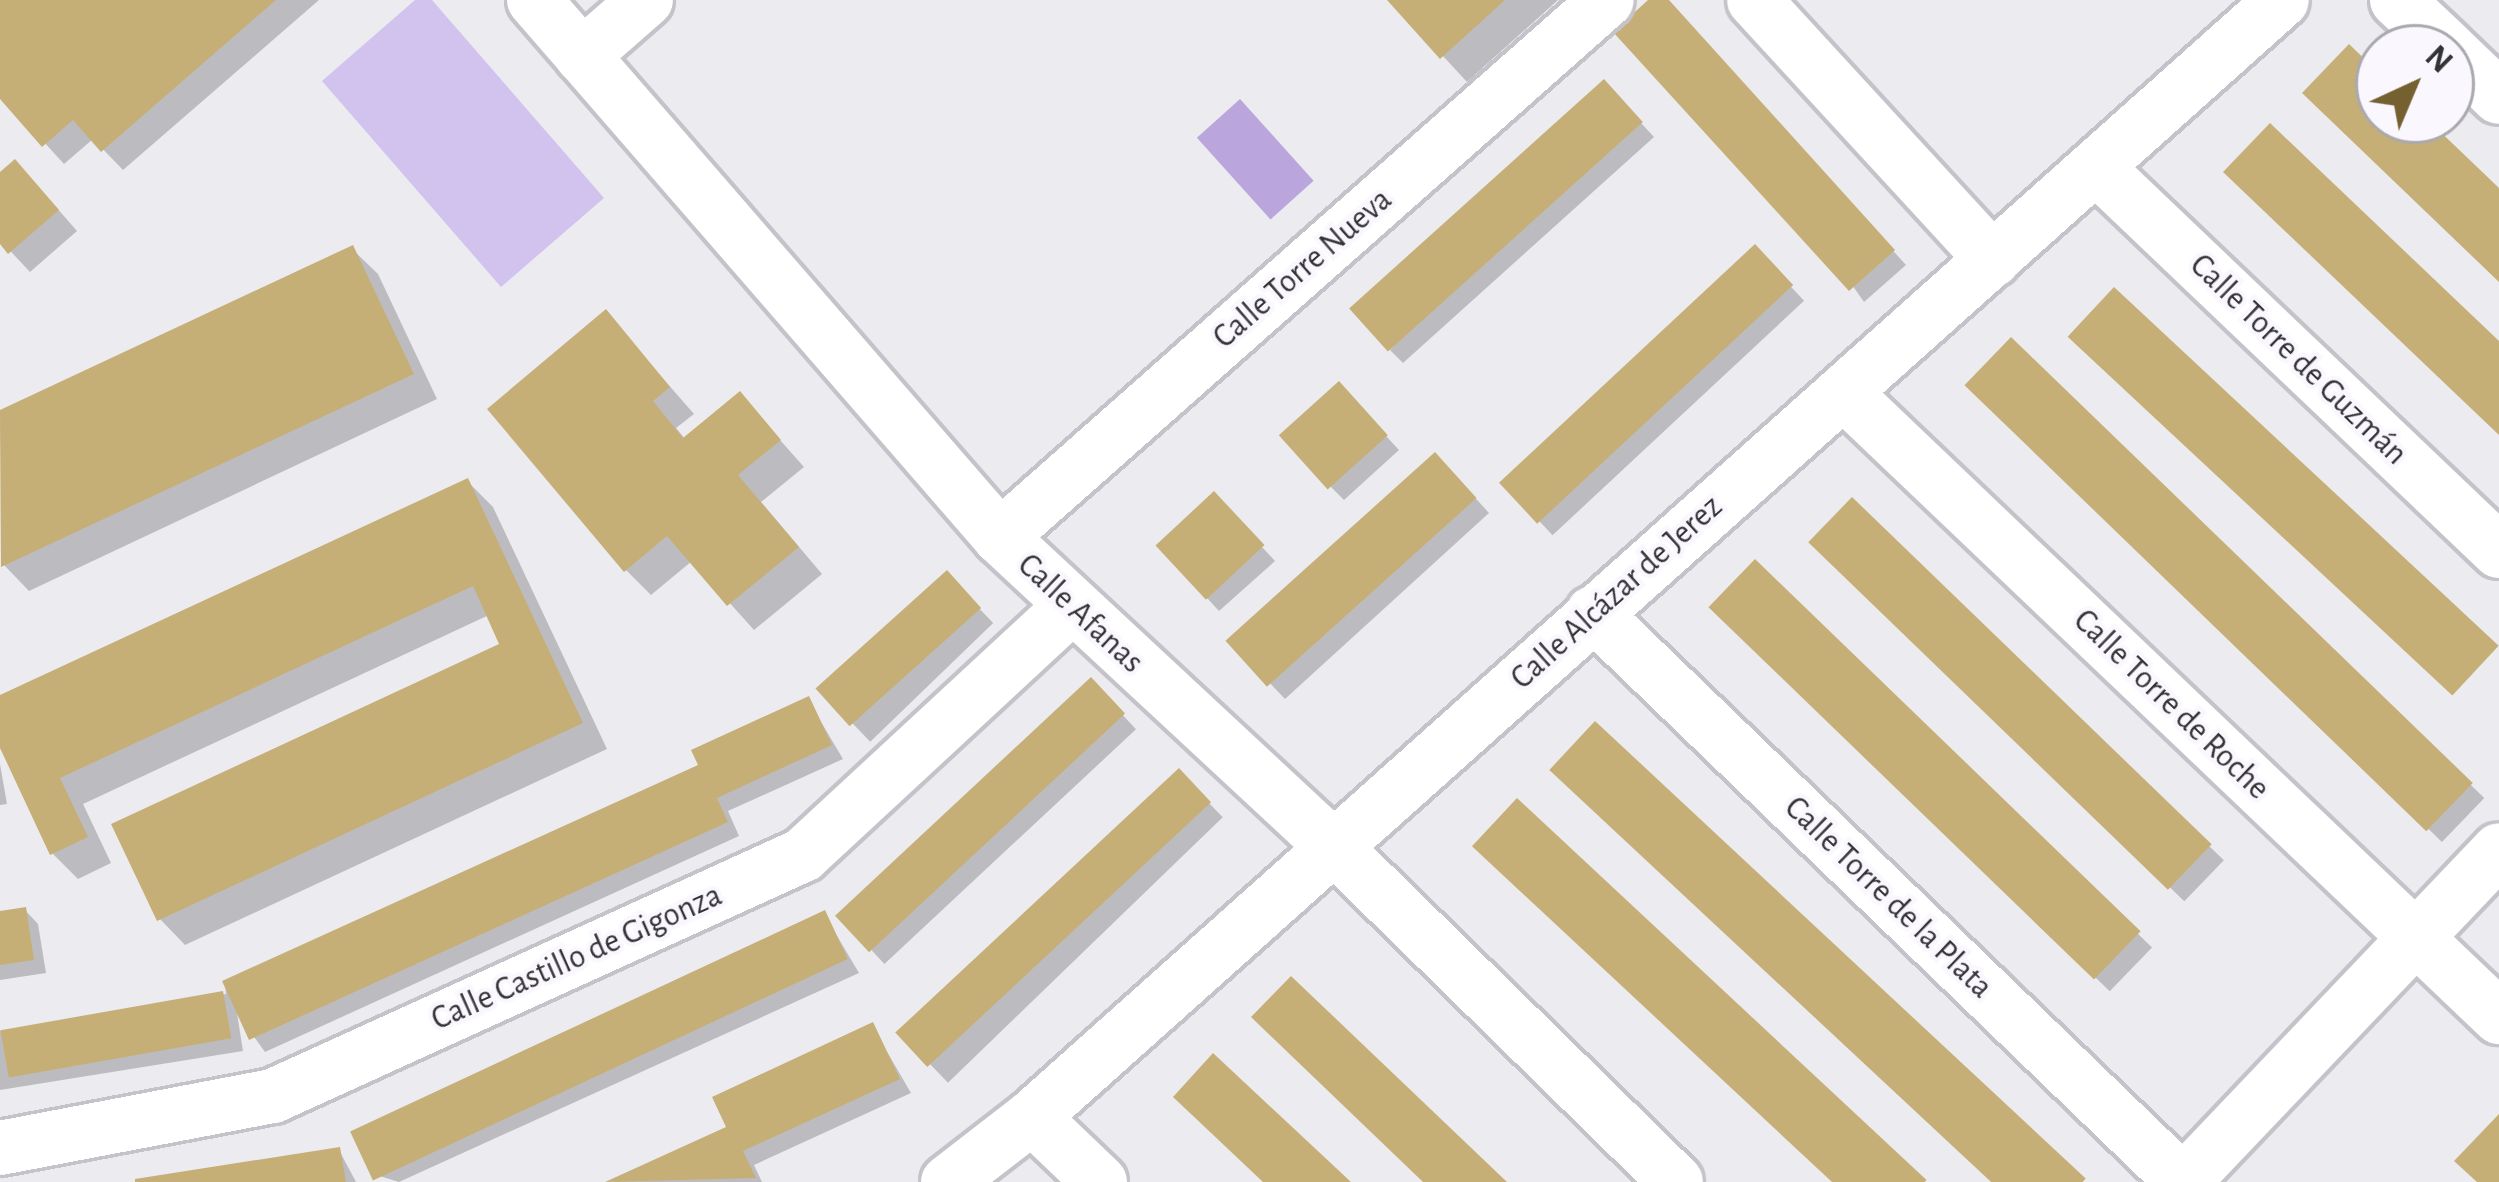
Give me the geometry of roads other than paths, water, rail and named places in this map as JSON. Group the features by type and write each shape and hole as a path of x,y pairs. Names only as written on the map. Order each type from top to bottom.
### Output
{"street":[{"name":"Calle Afanas","path":"534,0 1000,537 1070,608 1333,846 1676,1182"},
{"path":"582,56 646,0"},
{"name":"Calle Torre Nueva","path":"1000,537 1607,0"},
{"path":"1754,0 1993,260"},
{"name":"Calle Alcázar de Jerez","path":"949,1182 1032,1117 2282,0"},
{"path":"2397,0 2422,24"},
{"path":"2475,74 2499,97"},
{"name":"Calle Torre de Guzmán","path":"2098,169 2499,550"},
{"name":"Calle Torre de Roche","path":"1844,393 2499,1018"},
{"name":"Calle Castillo de Gigonza","path":"0,1148 273,1096 803,855 1070,608"},
{"name":"Calle Torre de la Plata","path":"1593,614 2183,1182"},
{"path":"2183,1182 2499,850"},
{"path":"1032,1117 1100,1182"}]}
